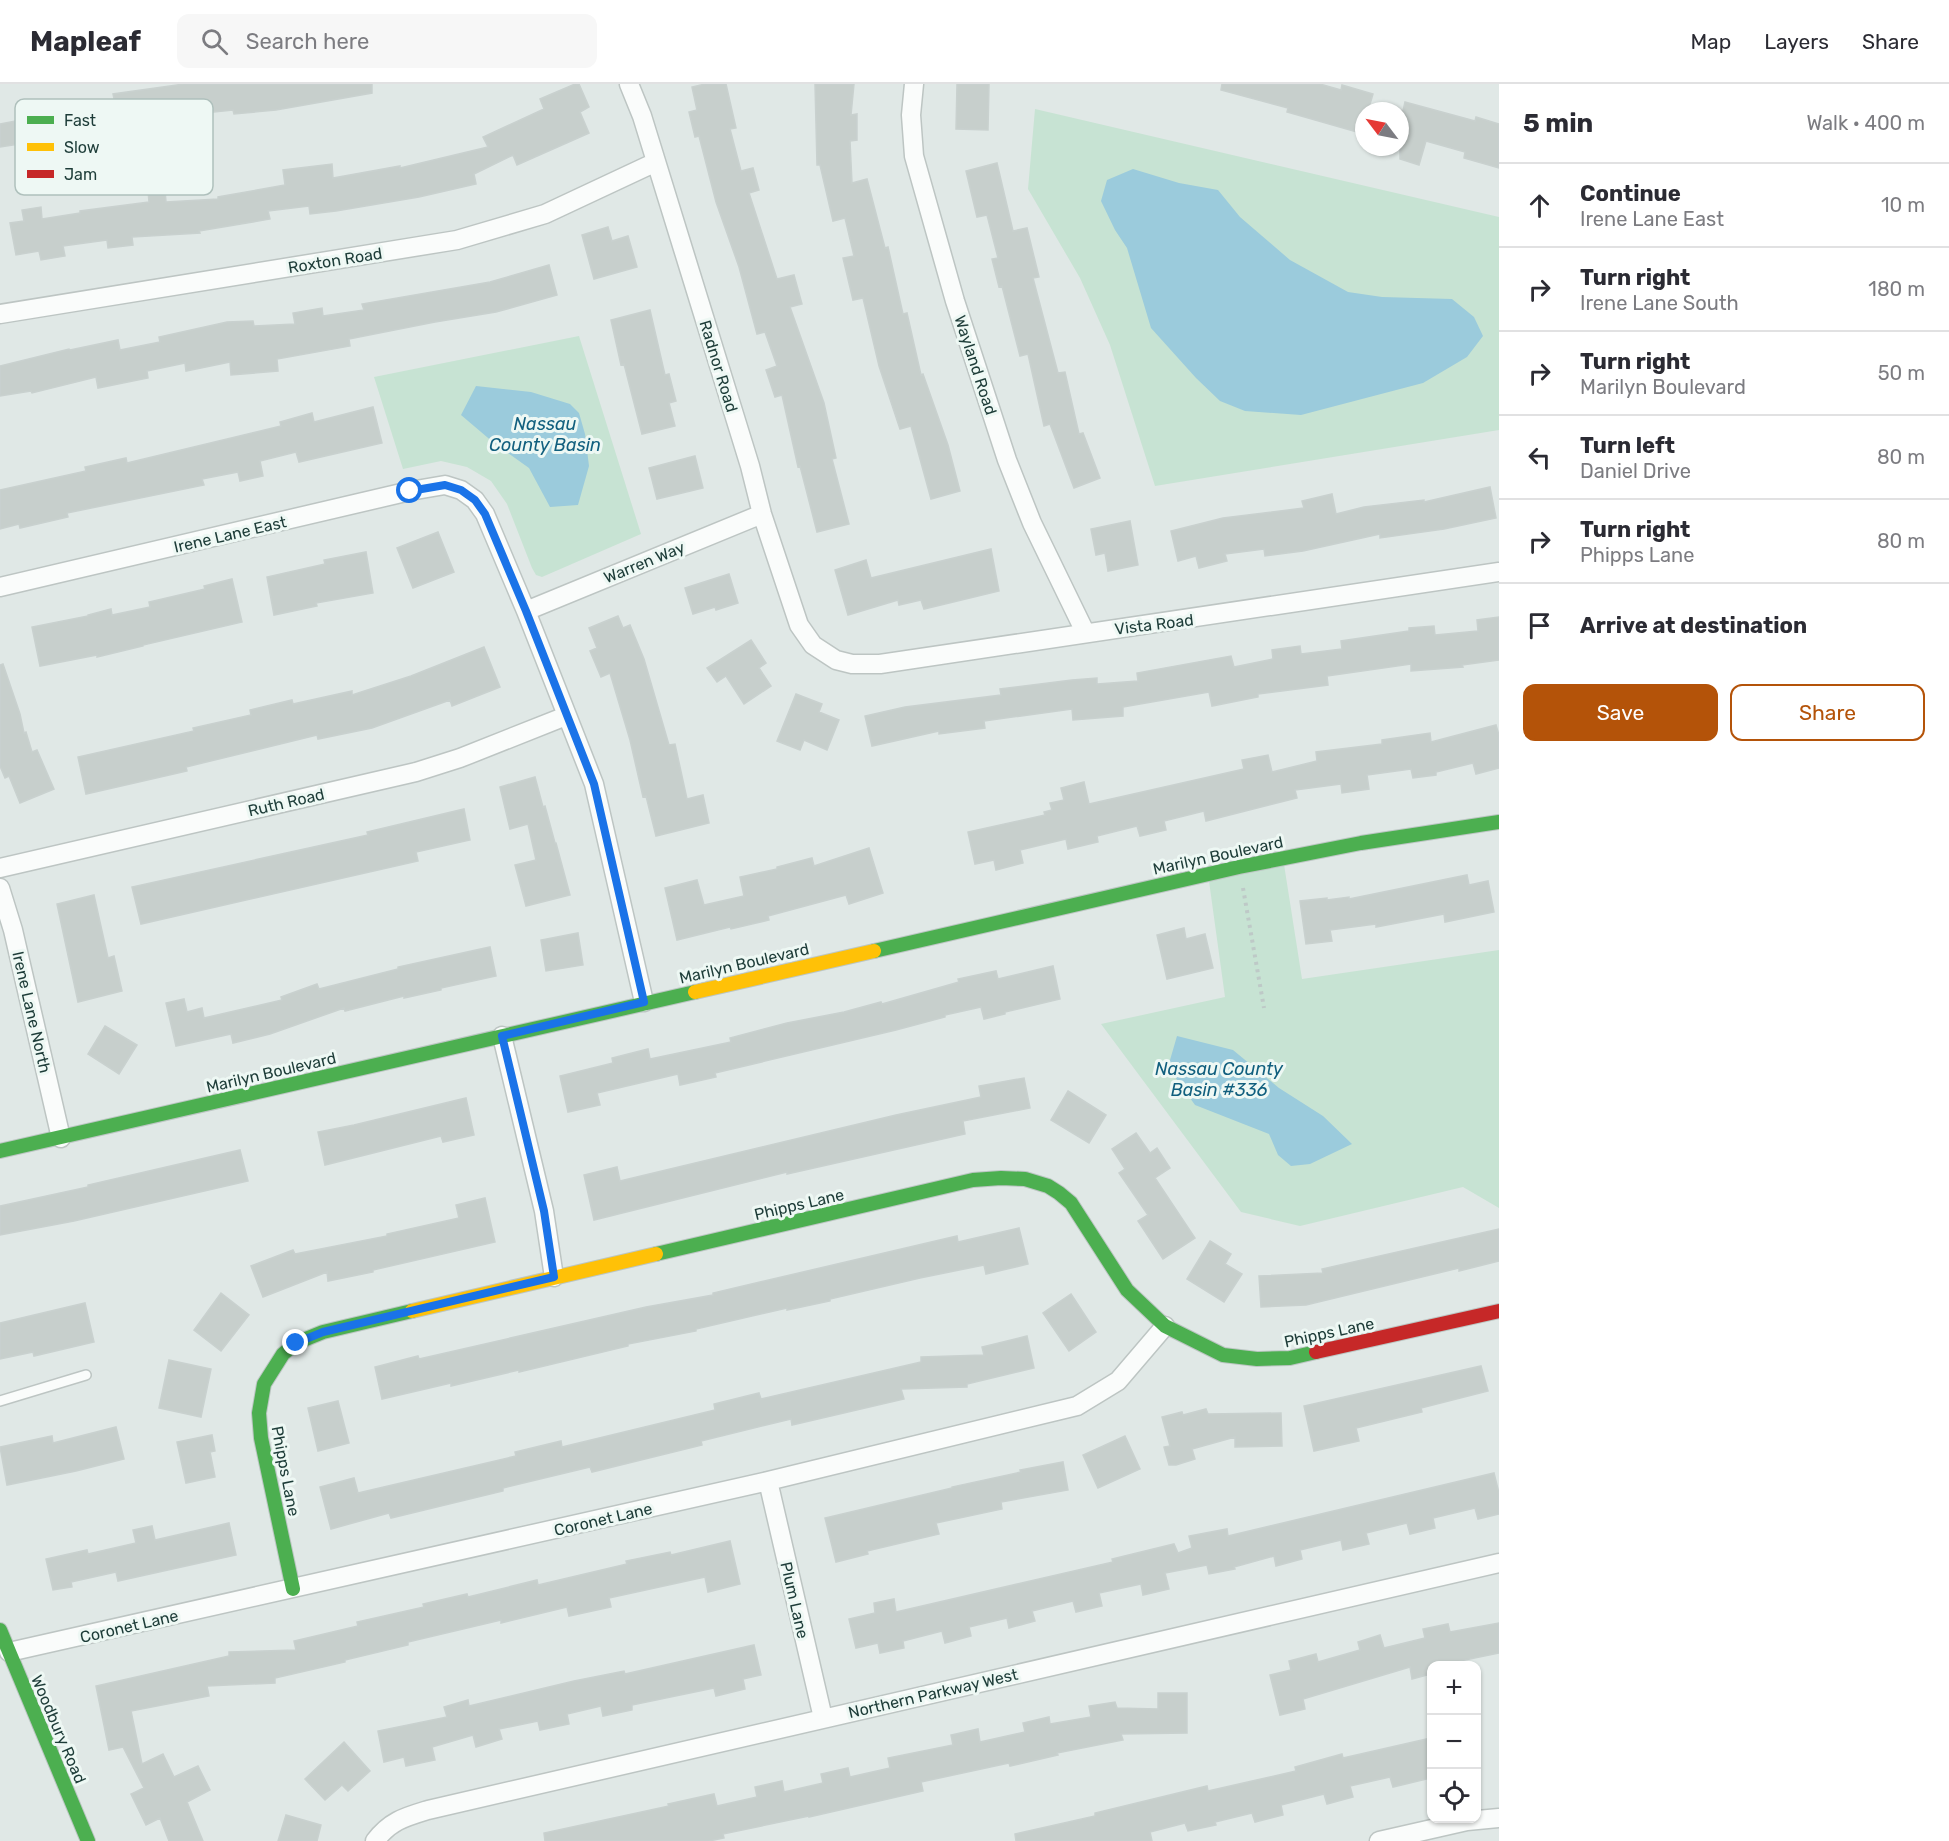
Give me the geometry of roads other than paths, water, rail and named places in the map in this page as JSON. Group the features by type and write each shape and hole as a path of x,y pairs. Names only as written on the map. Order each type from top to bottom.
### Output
{"street":[{"name":"Radnor Road","path":"630,84 642,116 750,466 762,513 799,625 813,645"},
{"name":"Wayland Road","path":"914,84 911,115 914,156 955,301 1007,460 1032,523 1085,632"},
{"name":"Roxton Road","path":"0,314 457,240 546,214 656,162"},
{"name":"Irene Lane East","path":"0,587 410,491 445,485 461,490 475,500 485,514 526,611"},
{"name":"Warren Way","path":"526,611 762,513"},
{"name":"Vista Road","path":"813,645 836,660 852,664 880,664 1499,572"},
{"path":"526,611 594,784 644,1002"},
{"name":"Ruth Road","path":"0,868 416,772 460,758 567,716"},
{"name":"Marilyn Boulevard","path":"0,1151 1239,867 1361,843 1499,822"},
{"name":"Irene Lane North","path":"0,888 13,930 61,1138"},
{"path":"502,1036 544,1211 554,1277"},
{"name":"Phipps Lane","path":"293,1589 261,1438 259,1413 264,1384 283,1354 296,1343 323,1332 973,1180 1013,1177 1042,1182 1059,1192 1071,1203 1127,1290 1165,1326 1223,1355 1257,1359 1290,1358 1499,1311"},
{"name":"Coronet Lane","path":"9,1653 768,1481 1077,1406 1118,1381 1165,1326"},
{"name":"Plum Lane","path":"768,1481 823,1718"},
{"name":"Northern Parkway West","path":"375,1841 385,1828 402,1818 428,1809 1499,1563"},
{"name":"Woodbury Road","path":"0,1630 87,1841"},
{"path":"1379,1841 1467,1821 1499,1818"}],"lane":[{"path":"0,1401 86,1375"}],"water":[{"path":"1133,169 1179,183 1218,190 1240,217 1290,260 1348,292 1382,297 1452,299 1474,317 1483,336 1467,357 1423,383 1301,415 1245,411 1220,401 1151,328 1127,248 1101,201 1107,180"},
{"name":"Nassau County Basin","path":"476,386 531,392 570,404 579,413 585,434 589,466 578,505 550,507 529,468 461,415"},
{"name":"Nassau County Basin #336","path":"1177,1036 1233,1050 1279,1088 1323,1116 1352,1144 1310,1164 1291,1166 1278,1155 1269,1134 1195,1105 1168,1067"}]}
